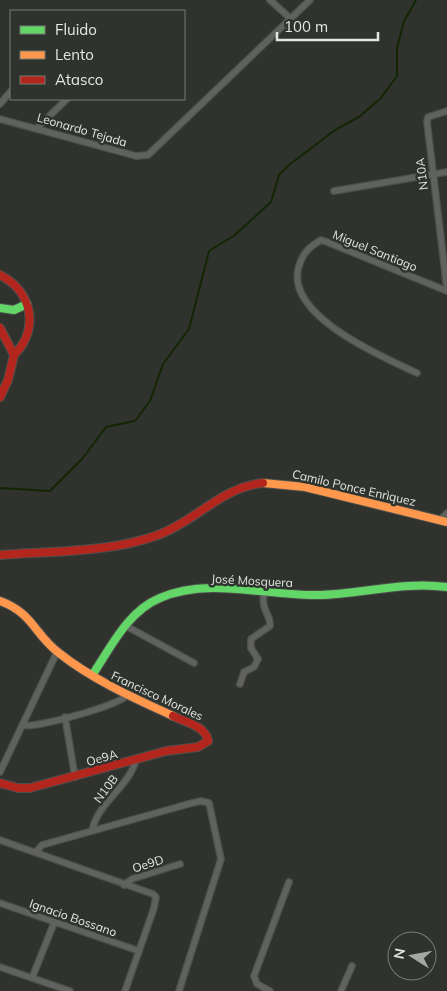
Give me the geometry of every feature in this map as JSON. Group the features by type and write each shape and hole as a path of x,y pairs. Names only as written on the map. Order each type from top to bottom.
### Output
{"street":[{"path":"270,0 290,18 310,0"},
{"name":"Leonardo Tejada","path":"0,119 136,156 148,155 290,18"},
{"path":"0,104 10,92"},
{"path":"38,128 66,100"},
{"name":"N10A","path":"447,111 428,117 432,174 447,290"},
{"path":"334,191 447,172"},
{"name":"Miguel Santiago","path":"417,374 350,341 314,310 300,294 297,273 303,254 320,240 447,290"},
{"path":"0,275 14,282 22,291 27,304 29,331 26,341 14,356 8,380 0,397"},
{"path":"0,308 7,311 14,310 27,304"},
{"path":"0,328 14,356"},
{"name":"Camilo Ponce Enrìquez","path":"0,555 108,546 148,538 161,534 224,496 258,484 306,488 443,521"},
{"path":"443,521 447,513"},
{"name":"José Mosquera","path":"93,674 126,626 158,598 180,591 205,590 319,595 419,584 447,587"},
{"path":"240,684 244,672 254,667 258,659 251,648 250,639 270,626 270,621 262,607 264,593"},
{"name":"Francisco Morales","path":"0,602 15,605 27,614 57,652 93,674 103,683 203,730 207,734 208,740"},
{"path":"126,626 194,663"},
{"path":"0,772 57,652"},
{"path":"22,725 30,726 65,718 119,702 127,695"},
{"path":"65,718 75,777"},
{"name":"Oe9A","path":"0,782 18,788 30,788 166,751 198,747 208,740"},
{"name":"N10B","path":"92,831 96,819 132,771 136,760"},
{"path":"36,852 42,845 205,801 211,808 221,859 179,991"},
{"path":"0,840 156,897 154,908 125,991"},
{"name":"Oe9D","path":"124,885 132,879 180,864"},
{"path":"270,991 257,984 254,976 289,882"},
{"name":"Ignacio Bossano","path":"0,903 139,951"},
{"path":"32,978 54,923"},
{"path":"0,966 70,991"},
{"path":"341,991 352,966"}],"waterway":[{"path":"0,488 50,491 82,459 106,427 135,421 150,401 163,364 189,329 209,251 235,235 271,202 279,175 289,165 335,130 359,117 381,98 397,76 397,48 404,21 416,0"}],"traffic: fast":[{"path":"0,308 14,310 27,304"},
{"path":"93,674 129,621 149,604 179,592 218,588 318,595 415,586 447,587"}],"traffic: slow":[{"path":"263,483 305,487 447,522"},
{"path":"0,601 11,606 27,618 44,639 72,663 114,688 173,716"}],"traffic: jam":[{"path":"0,275 11,282 19,291 29,311 27,334 22,345 14,355"},
{"path":"0,328 14,355 8,380 0,397"},
{"path":"0,555 100,548 139,541 172,529 235,491 263,483"},
{"path":"0,783 18,788 30,788 166,751 198,747 208,741 199,728 173,716"}]}
